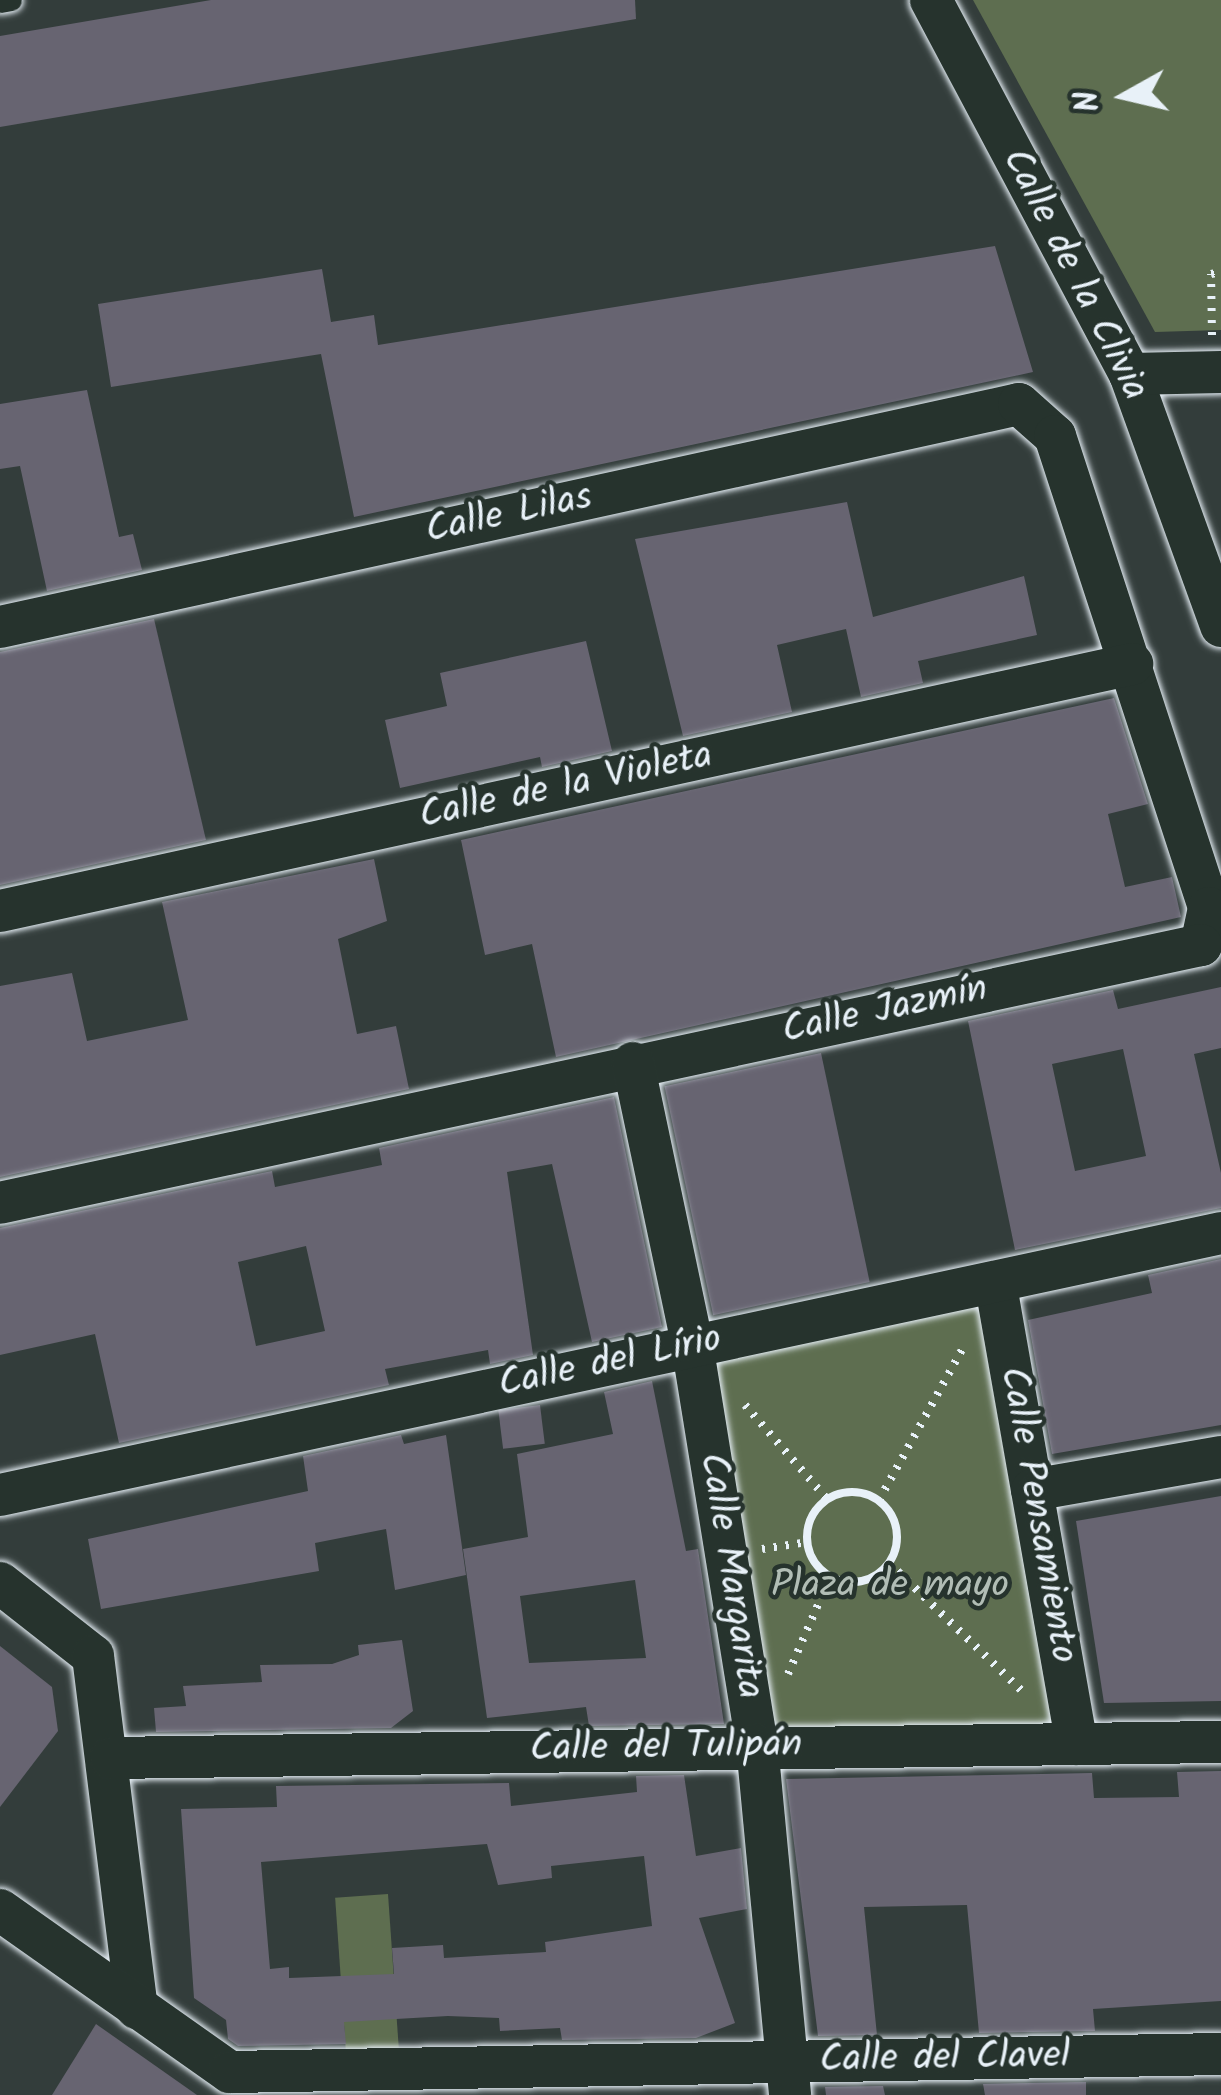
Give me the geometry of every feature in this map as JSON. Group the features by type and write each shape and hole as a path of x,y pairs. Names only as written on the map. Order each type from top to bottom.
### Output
{"street":[{"name":"Calle de la Clivia","path":"931,0 1130,374 1221,626"},
{"path":"1130,374 1217,372"},
{"name":"Calle Lilas","path":"0,627 1019,404"},
{"name":"Calle Jazmín","path":"0,1203 633,1063 1201,946 1209,908 1132,664 1055,436 1019,404"},
{"name":"Calle de la Violeta","path":"0,911 1132,664"},
{"name":"Calle Margarita","path":"633,1063 692,1344 758,1745 789,2078"},
{"name":"Calle del Lírio","path":"0,1495 692,1344 997,1286 1221,1232"},
{"name":"Calle Pensamiento","path":"997,1286 1077,1744"},
{"path":"1032,1490 1221,1457"},
{"path":"0,1583 93,1656 111,1758 137,2008"},
{"name":"Calle del Tulipán","path":"111,1758 758,1745 1221,1742"},
{"name":"Calle del Clavel","path":"0,1910 137,2008 229,2084 789,2078 1221,2054"}],"lane":[{"path":"0,2 11,0"}],"path":[{"path":"1217,372 1211,274 1221,272"},
{"path":"879,1500 997,1286"},
{"path":"737,1396 826,1499"},
{"path":"862,1492 879,1500 897,1530 889,1563 863,1581 830,1576 808,1549 807,1531 826,1499 862,1492"},
{"path":"889,1563 1077,1744"},
{"path":"785,1682 830,1576"}],"green space":[{"path":"973,0 1221,0 1221,330 1155,332"},
{"name":"Plaza de mayo","path":"996,1286 1077,1744 757,1745 692,1344"},
{"path":"388,1894 399,2048 346,2051 335,1898"}],"building":[{"path":"211,0 635,0 636,19 0,127 0,36"},
{"path":"995,246 1033,372 354,517 321,354 111,387 98,304 322,269 331,322 374,315 378,345"},
{"path":"87,390 119,537 133,534 142,570 47,591 20,466 0,469 0,404"},
{"path":"847,502 873,617 1024,576 1037,635 918,661 923,683 861,697 846,629 777,645 792,712 683,736 635,539"},
{"path":"154,619 206,840 0,885 0,652"},
{"path":"586,641 612,751 542,767 540,757 400,788 385,720 447,706 440,673"},
{"path":"1114,698 1148,804 1108,814 1125,887 1172,877 1181,917 556,1057 532,944 485,955 461,840"},
{"path":"374,859 387,921 338,939 357,1034 396,1026 409,1089 0,1177 0,986 72,973 87,1041 188,1020 162,902"},
{"path":"1221,987 1221,1048 1194,1054 1221,1173 1221,1208 1015,1250 968,1021 1113,990 1118,1009","holes":["1123,1049 1146,1156 1075,1171 1052,1064"]},
{"path":"821,1053 870,1282 713,1315 664,1086"},
{"path":"614,1097 662,1327 592,1342 552,1164 507,1172 533,1355 490,1364 488,1350 385,1369 389,1385 119,1443 95,1334 0,1355 0,1228 272,1171 275,1187 382,1165 379,1148","holes":["306,1246 325,1331 256,1346 238,1262"]},
{"path":"1221,1259 1221,1425 1052,1454 1028,1320 1152,1293 1148,1275"},
{"path":"652,1381 686,1551 698,1549 724,1724 589,1726 586,1707 487,1718 463,1549 528,1537 517,1454 613,1434 604,1392","holes":["635,1580 646,1658 529,1663 520,1596"]},
{"path":"540,1405 545,1444 503,1449 498,1410"},
{"path":"401,1435 404,1444 446,1435 466,1575 395,1590 386,1529 315,1543 319,1571 101,1609 88,1539 308,1491 303,1456"},
{"path":"1221,1496 1221,1701 1104,1703 1076,1521"},
{"path":"402,1640 413,1711 391,1728 156,1732 154,1708 186,1706 183,1686 262,1682 260,1665 332,1664 359,1655 358,1645"},
{"path":"0,1646 52,1687 58,1731 0,1807"},
{"path":"1221,1771 1221,2001 1093,2009 1095,2031 979,2033 967,1905 864,1907 877,2035 818,2036 786,1779 1092,1773 1094,1798 1179,1797 1177,1772"},
{"path":"684,1775 696,1856 741,1848 747,1909 699,1918 735,2023 696,2038 562,2040 560,2028 500,2031 499,2018 448,2016 344,2022 346,2044 238,2046 228,2039 226,2020 194,1998 181,1809 277,1807 276,1786 509,1783 511,1806 637,1792 636,1776","holes":["487,1844 498,1885 552,1878 551,1866 644,1856 652,1926 545,1942 546,1952 444,1958 443,1945 392,1948 394,1974 289,1978 289,1967 270,1969 261,1862"]},
{"path":"96,2024 197,2095 52,2095"},
{"path":"1086,2082 1086,2095 985,2095 983,2084"},
{"path":"883,2086 885,2095 826,2095 825,2087"}]}
